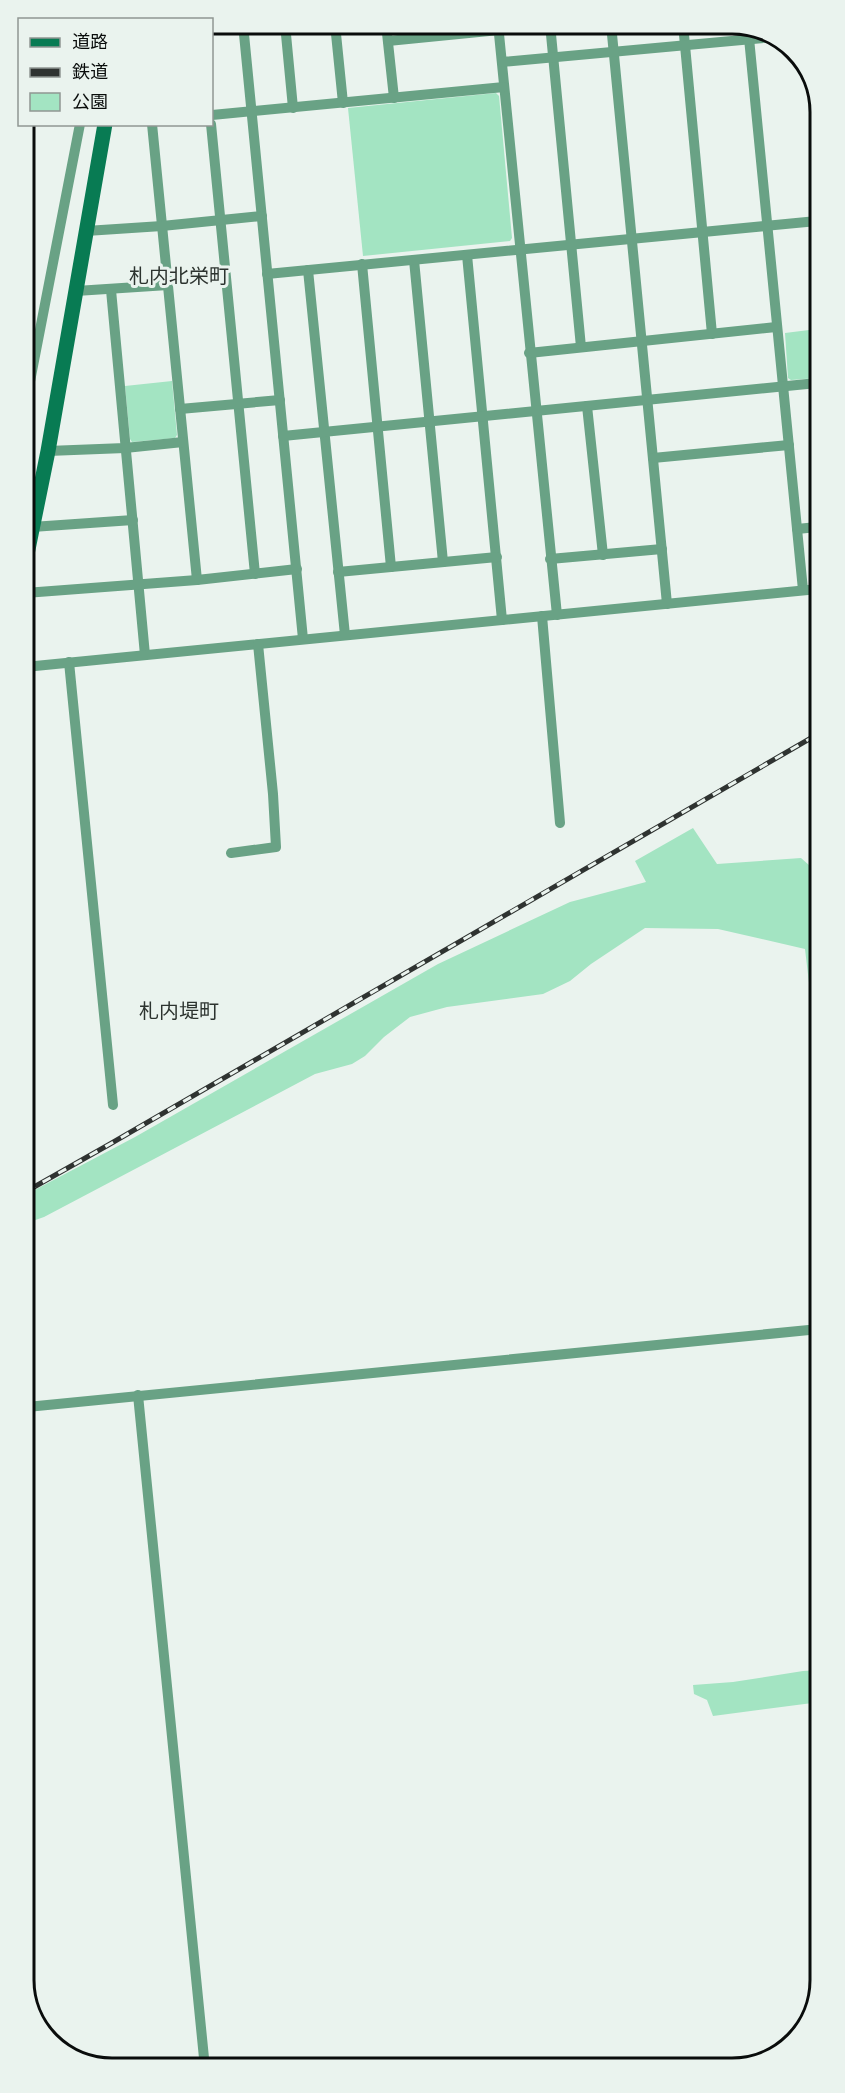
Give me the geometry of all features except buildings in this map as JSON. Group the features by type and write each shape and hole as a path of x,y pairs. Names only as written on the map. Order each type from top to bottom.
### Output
{"street":[{"path":"244,35 303,639"},
{"path":"286,35 293,108"},
{"path":"336,35 343,103"},
{"path":"387,35 394,98"},
{"path":"388,41 435,35"},
{"path":"499,35 557,615"},
{"path":"551,35 581,347"},
{"path":"612,35 667,604"},
{"path":"684,35 712,334"},
{"path":"749,36 803,590"},
{"path":"502,62 758,39"},
{"path":"213,116 504,87"},
{"path":"35,356 81,126"},
{"path":"35,513 48,451 105,126"},
{"path":"152,126 197,580"},
{"path":"212,126 255,574"},
{"path":"86,231 262,216"},
{"path":"267,274 810,222"},
{"path":"467,255 502,620"},
{"path":"414,260 443,562"},
{"path":"362,264 391,567"},
{"path":"308,270 345,635"},
{"path":"76,291 168,285"},
{"path":"111,290 145,655"},
{"path":"529,352 776,327"},
{"path":"283,436 810,384"},
{"path":"180,409 280,400"},
{"path":"587,406 603,555"},
{"path":"48,451 125,448 183,442"},
{"path":"653,458 789,445"},
{"path":"35,527 133,520"},
{"path":"797,529 810,528"},
{"path":"550,559 662,549"},
{"path":"338,572 497,557"},
{"path":"35,592 197,580 297,569"},
{"path":"35,666 810,590"},
{"path":"542,616 560,823"},
{"path":"231,853 276,847 258,644"},
{"path":"69,662 113,1105"},
{"path":"35,1406 810,1330"},
{"path":"138,1395 204,2058"}],"green space":[{"path":"496,93 499,96 512,238 510,241 363,256 348,108"},
{"path":"810,330 810,379 791,380 788,378 785,333"},
{"path":"172,381 177,435 175,438 132,442 125,386"},
{"path":"693,828 717,864 801,858 810,866 810,991 805,949 718,929 645,928 570,981 543,994 447,1007 410,1017 384,1037 365,1056 352,1064 315,1074 35,1220 35,1190 135,1137 438,964 570,902 646,882 635,861"},
{"path":"810,1671 810,1703 713,1716 707,1700 694,1694 693,1685 733,1682"}],"railway":[{"path":"35,1186 810,739"}],"district":[{"name":"札内北栄町","path":"179,276"},
{"name":"札内堤町","path":"179,1011"}]}
